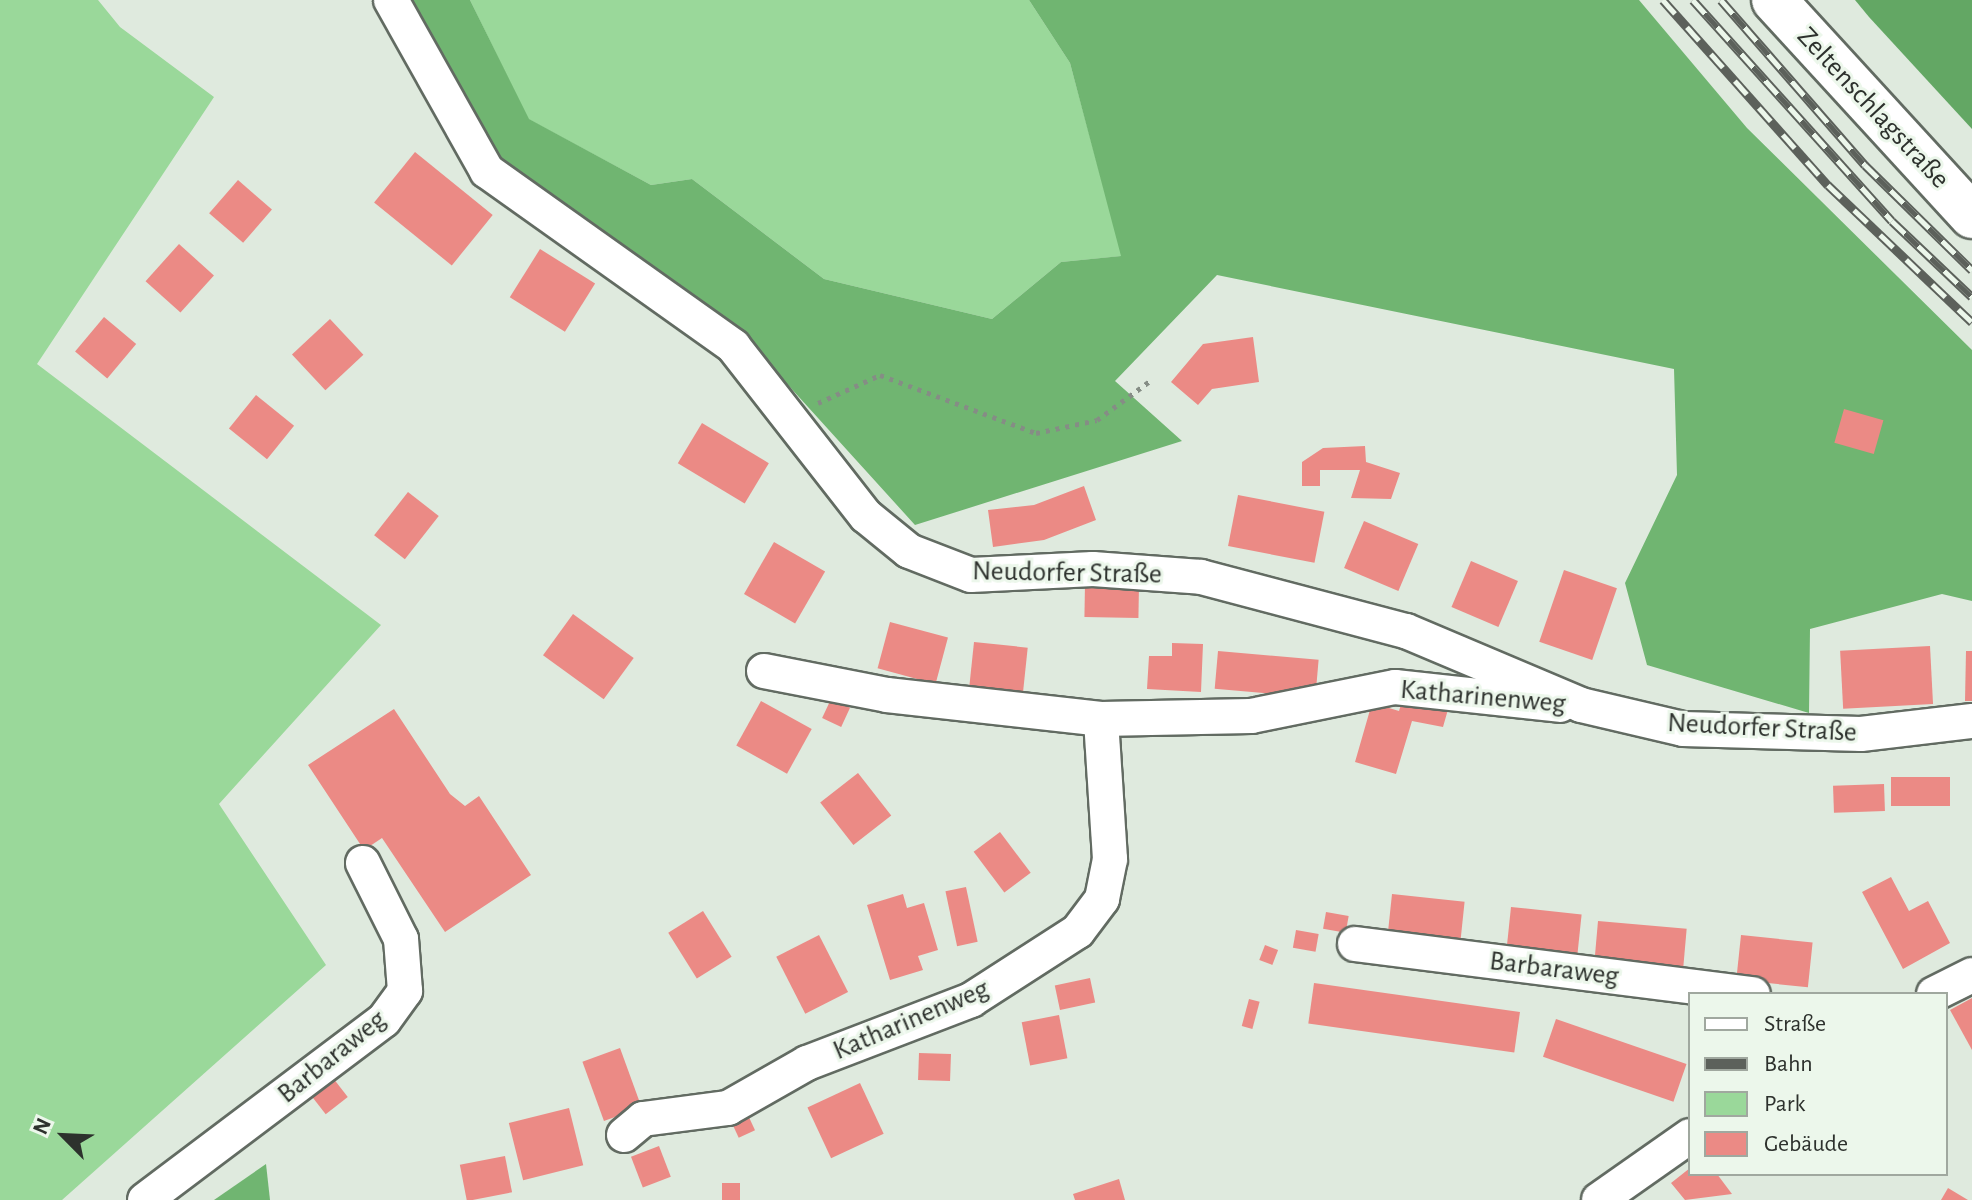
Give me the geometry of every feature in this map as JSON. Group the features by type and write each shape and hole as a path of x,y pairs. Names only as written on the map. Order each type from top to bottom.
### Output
{"main road":[{"name":"Zeltenschlagstraße","path":"1774,0 1972,216"}],"street":[{"name":"Neudorfer Straße","path":"391,0 487,171 733,346 866,516 909,551 971,575 1093,569 1201,577 1406,631 1581,705 1683,729 1861,734 1972,721"},
{"name":"Katharinenweg","path":"764,671 887,695 1101,719 1251,716 1395,687 1504,703 1581,705"},
{"name":"Katharinenweg","path":"624,1135 643,1119 728,1108 807,1063 971,1000 1078,931 1102,899 1110,859 1101,719"},
{"name":"Barbaraweg","path":"145,1200 384,1020 405,991 401,939 363,863"},
{"name":"Barbaraweg","path":"1355,944 1737,992"},
{"path":"1938,992 1972,975"},
{"path":"1599,1200 1688,1137"}],"path":[{"path":"788,416 880,375 1036,433 1097,420 1151,380"}],"green space":[{"path":"0,0 98,0 120,27 214,97 37,364 381,625 219,804 326,965 62,1200 0,1200"},
{"path":"470,0 1029,0 1070,63 1122,256 1061,262 992,319 824,279 692,179 651,185 528,119"}],"shaded area":[{"path":"408,0 470,0 529,119 651,185 692,179 824,279 992,319 1061,262 1121,256 1070,63 1029,0 1639,0 1747,128 1972,350 1972,601 1942,594 1810,629 1809,713 1647,665 1625,583 1677,475 1674,369 1217,275 1115,381 1182,441 915,525 740,332 496,160"},
{"path":"1855,0 1972,0 1972,129 1869,17"},
{"path":"266,1164 270,1200 214,1200"}],"building":[{"path":"415,152 493,215 452,265 374,203"},
{"path":"238,180 272,210 243,243 209,213"},
{"path":"179,244 214,275 180,313 146,281"},
{"path":"540,249 595,283 565,332 510,297"},
{"path":"104,317 136,344 107,378 75,351"},
{"path":"330,319 363,355 325,390 292,354"},
{"path":"1253,337 1259,382 1212,389 1198,405 1171,382 1203,344"},
{"path":"256,395 294,426 267,459 229,428"},
{"path":"1844,409 1883,420 1874,454 1834,443"},
{"path":"702,423 769,463 745,503 678,463"},
{"path":"1365,446 1366,462 1400,473 1391,499 1351,498 1360,470 1320,470 1320,486 1302,486 1302,462 1323,448"},
{"path":"1084,486 1096,520 1044,540 993,547 988,510 1034,505"},
{"path":"408,492 439,516 405,559 374,535"},
{"path":"1238,495 1324,512 1314,563 1228,546"},
{"path":"1364,521 1418,544 1398,591 1344,568"},
{"path":"774,542 825,572 795,623 744,594"},
{"path":"1471,561 1518,581 1498,627 1451,607"},
{"path":"1564,570 1617,588 1592,660 1539,642"},
{"path":"1085,584 1139,585 1138,618 1084,617"},
{"path":"573,614 634,658 604,699 543,655"},
{"path":"890,622 948,638 936,684 878,668"},
{"path":"974,642 1028,648 1023,691 969,686"},
{"path":"1172,643 1203,644 1201,692 1147,689 1149,656 1172,656"},
{"path":"1930,646 1933,704 1843,709 1840,651"},
{"path":"1218,651 1319,660 1315,698 1215,689"},
{"path":"1966,651 1972,651 1972,701 1965,701"},
{"path":"1404,695 1449,706 1443,727 1412,721 1396,774 1355,762 1372,703 1399,711"},
{"path":"831,699 850,708 841,727 822,718"},
{"path":"761,701 812,729 787,774 736,746"},
{"path":"394,709 450,794 465,806 479,796 531,875 445,932 382,838 364,850 308,765"},
{"path":"858,773 891,816 853,845 820,803"},
{"path":"1891,777 1950,777 1950,806 1891,806"},
{"path":"1884,784 1885,811 1834,813 1833,786"},
{"path":"1000,832 1031,873 1004,893 974,852"},
{"path":"1891,877 1909,911 1928,901 1950,943 1903,969 1862,892"},
{"path":"966,887 978,942 957,946 945,891"},
{"path":"903,894 907,908 924,903 938,950 918,956 923,970 890,980 867,905"},
{"path":"1392,894 1465,902 1460,945 1387,938"},
{"path":"1511,907 1582,914 1577,960 1506,953"},
{"path":"703,911 732,957 697,979 668,933"},
{"path":"1326,912 1349,916 1346,933 1323,929"},
{"path":"1598,921 1687,929 1683,971 1594,963"},
{"path":"1296,930 1319,934 1316,952 1293,948"},
{"path":"819,935 848,992 805,1014 776,957"},
{"path":"1741,935 1813,943 1808,987 1736,980"},
{"path":"1265,945 1278,950 1272,965 1259,960"},
{"path":"1090,978 1095,1002 1060,1010 1055,985"},
{"path":"1314,983 1520,1012 1514,1053 1308,1024"},
{"path":"1972,998 1972,1050 1950,1010"},
{"path":"1249,999 1260,1002 1252,1029 1242,1026"},
{"path":"1059,1015 1067,1058 1030,1065 1022,1022"},
{"path":"1556,1019 1686,1064 1673,1102 1543,1057"},
{"path":"620,1048 642,1107 604,1121 582,1062"},
{"path":"919,1053 951,1054 950,1081 918,1080"},
{"path":"333,1078 348,1097 326,1114 311,1095"},
{"path":"860,1083 884,1134 831,1158 807,1108"},
{"path":"569,1108 583,1165 523,1180 509,1123"},
{"path":"747,1113 755,1130 739,1138 731,1121"},
{"path":"659,1146 671,1177 643,1188 631,1157"},
{"path":"505,1156 512,1192 467,1200 460,1165"},
{"path":"1688,1170 1688,1176 1718,1176 1732,1194 1685,1200 1671,1183"},
{"path":"1119,1179 1125,1200 1075,1200 1073,1194"},
{"path":"722,1183 740,1183 740,1200 722,1200"},
{"path":"1948,1188 1968,1200 1941,1200"}],"railway":[{"path":"1663,0 1828,185 1972,322"},
{"path":"1693,0 1892,221 1972,297"},
{"path":"1721,0 1865,165 1972,270"}]}
